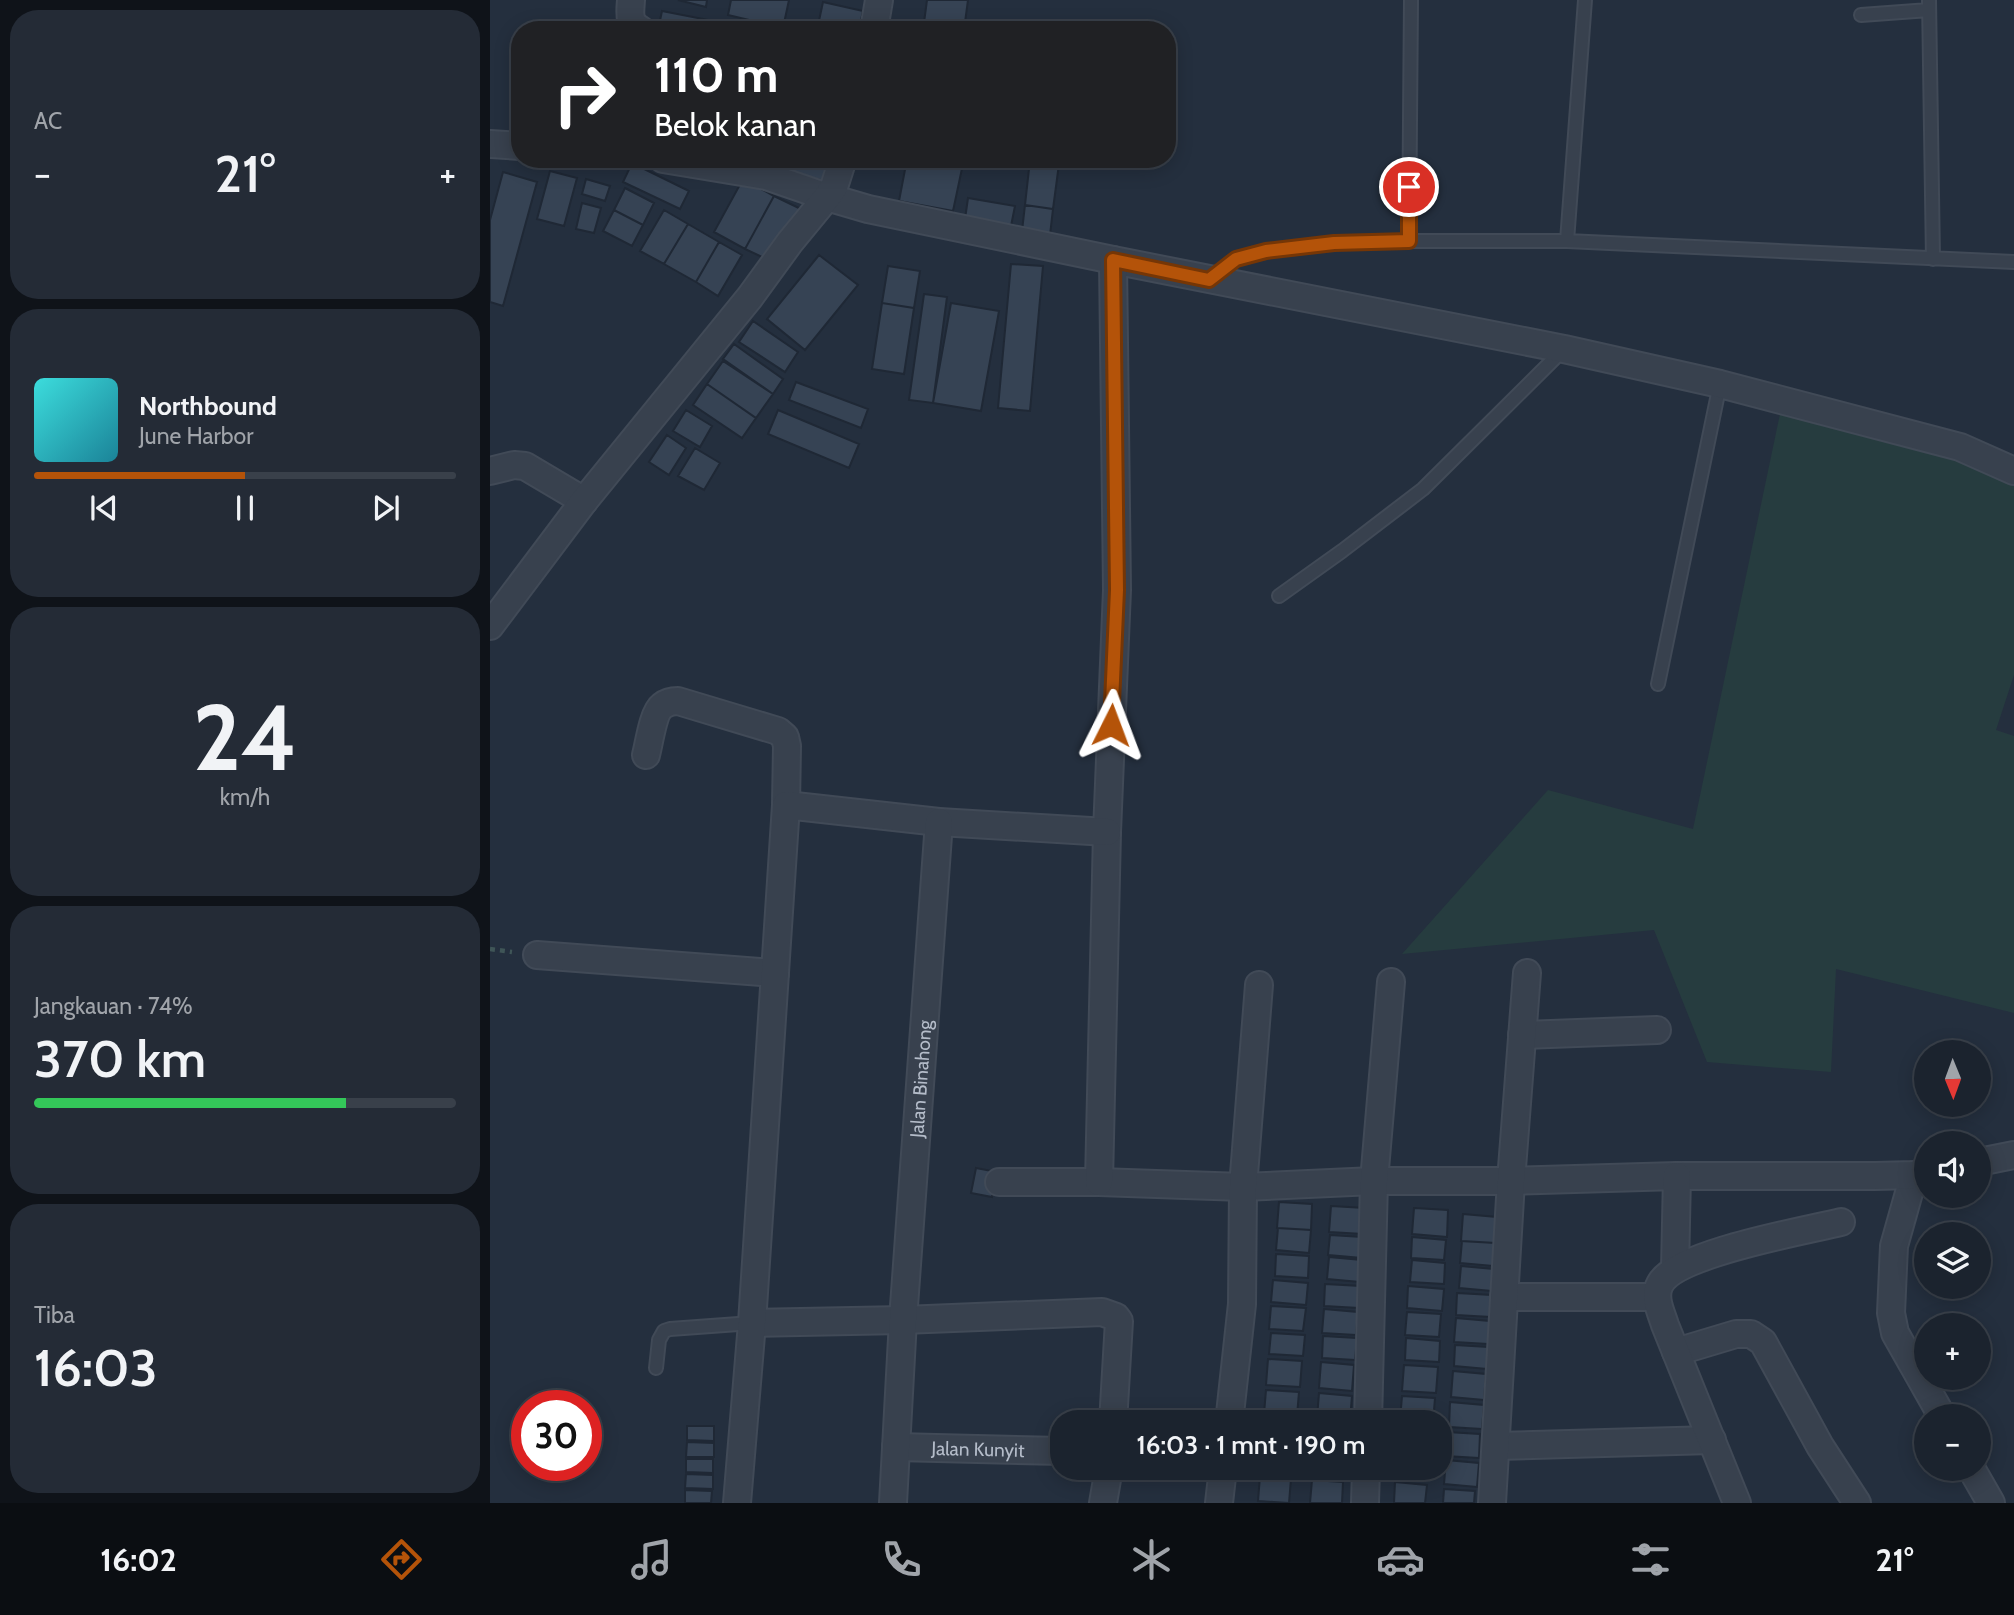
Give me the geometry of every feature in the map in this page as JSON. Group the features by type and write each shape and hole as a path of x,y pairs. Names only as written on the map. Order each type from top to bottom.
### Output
{"street":[{"path":"631,0 631,21"},
{"path":"876,21 879,0"},
{"path":"490,144 511,145"},
{"path":"718,168 766,176 868,208 1209,280 1564,349 1720,384 1960,447 2014,471"},
{"path":"490,626 584,501 827,197 834,187 840,168"},
{"path":"1100,1182 1107,832 1117,590 1113,260"},
{"path":"490,471 514,465 525,466 584,501"},
{"path":"646,755 658,710 672,701 778,731 785,737 787,746 786,805 752,1323 737,1503"},
{"path":"786,805 939,830 1107,832"},
{"name":"Jalan Binahong","path":"893,1503 939,830"},
{"path":"537,955 775,973"},
{"path":"1492,1503 1511,1181 1527,972"},
{"path":"1367,1410 1374,1181 1391,982"},
{"path":"1230,1410 1242,1304 1243,1187 1259,985"},
{"path":"1522,1035 1657,1030"},
{"path":"1991,1160 2014,1155"},
{"path":"999,1181 1243,1187 1374,1181 1914,1174"},
{"path":"1675,1269 1677,1176"},
{"path":"1914,1191 1894,1247 1891,1313 1895,1333 1935,1404"},
{"path":"1737,1503 1665,1325 1657,1297 1658,1286 1665,1276 1675,1269 1720,1251 1841,1223"},
{"path":"1504,1297 1657,1297"},
{"path":"752,1323 1102,1312 1119,1321 1114,1410"},
{"path":"1676,1352 1736,1334 1751,1334 1763,1342 1820,1446 1857,1503"},
{"path":"1496,1446 1712,1440"},
{"name":"Jalan Kunyit","path":"896,1447 1050,1451"},
{"path":"1103,1503 1107,1480"},
{"path":"1219,1503 1222,1480"},
{"path":"1365,1503 1366,1480"},
{"path":"1978,1481 1991,1503"}],"lane":[{"path":"1409,241 1411,0"},
{"path":"1567,241 1585,0"},
{"path":"1861,15 1929,5 1933,259"},
{"path":"1209,280 1236,259 1266,251 1334,243 1409,241 1567,241 2014,262"},
{"path":"1279,596 1423,489 1564,349"},
{"path":"1658,684 1720,384"},
{"path":"656,1368 659,1340 664,1331 752,1323"}],"green space":[{"path":"1785,390 2014,457 2014,675 1996,730 2014,736 2014,1013 1836,969 1831,1072 1707,1062 1654,930 1402,954 1548,790 1693,829"}],"building":[{"path":"678,0 707,0 706,7"},
{"path":"731,0 789,0 784,21 753,21 728,15"},
{"path":"927,0 968,0 965,21 924,21"},
{"path":"823,2 863,11 861,21 819,21"},
{"path":"662,11 703,19 703,21 660,21"},
{"path":"630,168 642,168 689,191 680,209 623,182"},
{"path":"776,168 836,168 832,183"},
{"path":"905,168 962,168 953,211 899,201"},
{"path":"1029,168 1058,168 1053,209 1025,205"},
{"path":"550,171 577,178 564,226 537,219"},
{"path":"503,172 537,182 503,306 490,302 490,220"},
{"path":"586,179 610,186 605,201 582,194"},
{"path":"743,179 774,196 745,249 714,232"},
{"path":"625,188 654,203 643,225 614,210"},
{"path":"774,196 803,210 775,263 745,249"},
{"path":"968,198 1015,206 1011,226 965,219"},
{"path":"582,203 601,208 594,233 576,229"},
{"path":"1025,205 1053,209 1050,235 1022,231"},
{"path":"614,210 643,225 632,246 603,231"},
{"path":"664,210 688,224 664,264 640,251"},
{"path":"688,224 719,242 696,282 664,264"},
{"path":"719,242 742,255 718,296 696,282"},
{"path":"819,255 858,285 805,350 767,319"},
{"path":"1011,264 1043,266 1030,411 998,408"},
{"path":"888,266 920,271 914,308 882,303"},
{"path":"924,294 947,297 933,403 909,400"},
{"path":"882,303 914,308 904,374 872,369"},
{"path":"951,303 999,311 981,411 933,403"},
{"path":"753,321 798,352 785,372 739,342"},
{"path":"734,344 783,379 773,394 723,359"},
{"path":"723,361 773,394 756,418 707,384"},
{"path":"796,382 868,409 861,428 789,400"},
{"path":"707,384 756,418 742,438 693,405"},
{"path":"686,410 712,426 700,447 673,431"},
{"path":"778,410 859,444 849,468 768,434"},
{"path":"667,435 686,448 669,475 649,462"},
{"path":"695,448 720,463 704,490 678,476"},
{"path":"976,1168 997,1172 992,1197 971,1193"},
{"path":"1279,1202 1312,1204 1311,1230 1277,1228"},
{"path":"1331,1206 1365,1208 1363,1234 1329,1232"},
{"path":"1414,1208 1448,1210 1447,1237 1412,1234"},
{"path":"1463,1214 1497,1217 1495,1243 1461,1241"},
{"path":"1278,1228 1311,1230 1309,1253 1276,1250"},
{"path":"1330,1235 1363,1237 1362,1258 1328,1255"},
{"path":"1412,1237 1446,1240 1444,1260 1411,1258"},
{"path":"1462,1241 1495,1243 1493,1266 1460,1263"},
{"path":"1276,1254 1309,1256 1308,1278 1275,1276"},
{"path":"1329,1257 1362,1260 1360,1282 1327,1279"},
{"path":"1412,1260 1445,1263 1444,1284 1410,1282"},
{"path":"1461,1266 1494,1269 1492,1291 1459,1288"},
{"path":"1273,1280 1308,1283 1306,1305 1271,1302"},
{"path":"1325,1284 1361,1286 1359,1308 1324,1306"},
{"path":"1408,1286 1444,1289 1442,1311 1407,1308"},
{"path":"1457,1293 1492,1295 1491,1317 1456,1315"},
{"path":"1271,1306 1306,1308 1303,1331 1269,1329"},
{"path":"1324,1309 1358,1312 1356,1335 1322,1333"},
{"path":"1407,1312 1441,1314 1439,1337 1405,1335"},
{"path":"1456,1318 1490,1321 1488,1344 1454,1342"},
{"path":"1271,1333 1305,1335 1303,1356 1269,1354"},
{"path":"1323,1336 1357,1338 1355,1360 1322,1358"},
{"path":"1406,1338 1440,1341 1439,1362 1405,1360"},
{"path":"1455,1345 1489,1347 1487,1369 1454,1366"},
{"path":"1268,1359 1302,1361 1300,1387 1266,1385"},
{"path":"1321,1362 1354,1365 1352,1391 1319,1388"},
{"path":"1404,1365 1438,1367 1436,1393 1402,1391"},
{"path":"1453,1371 1486,1374 1484,1400 1451,1397"},
{"path":"1266,1390 1299,1392 1298,1410 1264,1410"},
{"path":"1319,1393 1352,1396 1351,1410 1318,1410"},
{"path":"1402,1396 1435,1398 1434,1410 1401,1410"},
{"path":"1450,1402 1484,1405 1482,1429 1452,1427 1452,1410 1450,1410"},
{"path":"687,1426 714,1426 714,1441 687,1440"},
{"path":"1452,1432 1480,1434 1479,1458 1452,1456"},
{"path":"687,1442 714,1443 714,1457 686,1457"},
{"path":"686,1459 713,1459 713,1473 686,1472"},
{"path":"1452,1461 1479,1463 1477,1487 1444,1484 1444,1480 1452,1480"},
{"path":"686,1474 713,1475 713,1489 685,1488"},
{"path":"1260,1480 1291,1480 1289,1503 1258,1501"},
{"path":"1312,1480 1343,1482 1342,1503 1310,1503"},
{"path":"1395,1482 1427,1485 1425,1503 1394,1503"},
{"path":"1444,1489 1475,1491 1474,1503 1443,1503"},
{"path":"685,1490 712,1491 711,1503 685,1503"}],"route":[{"path":"1111,725 1117,590 1113,260 1209,280 1236,259 1266,251 1334,243 1409,241 1409,187"}]}
